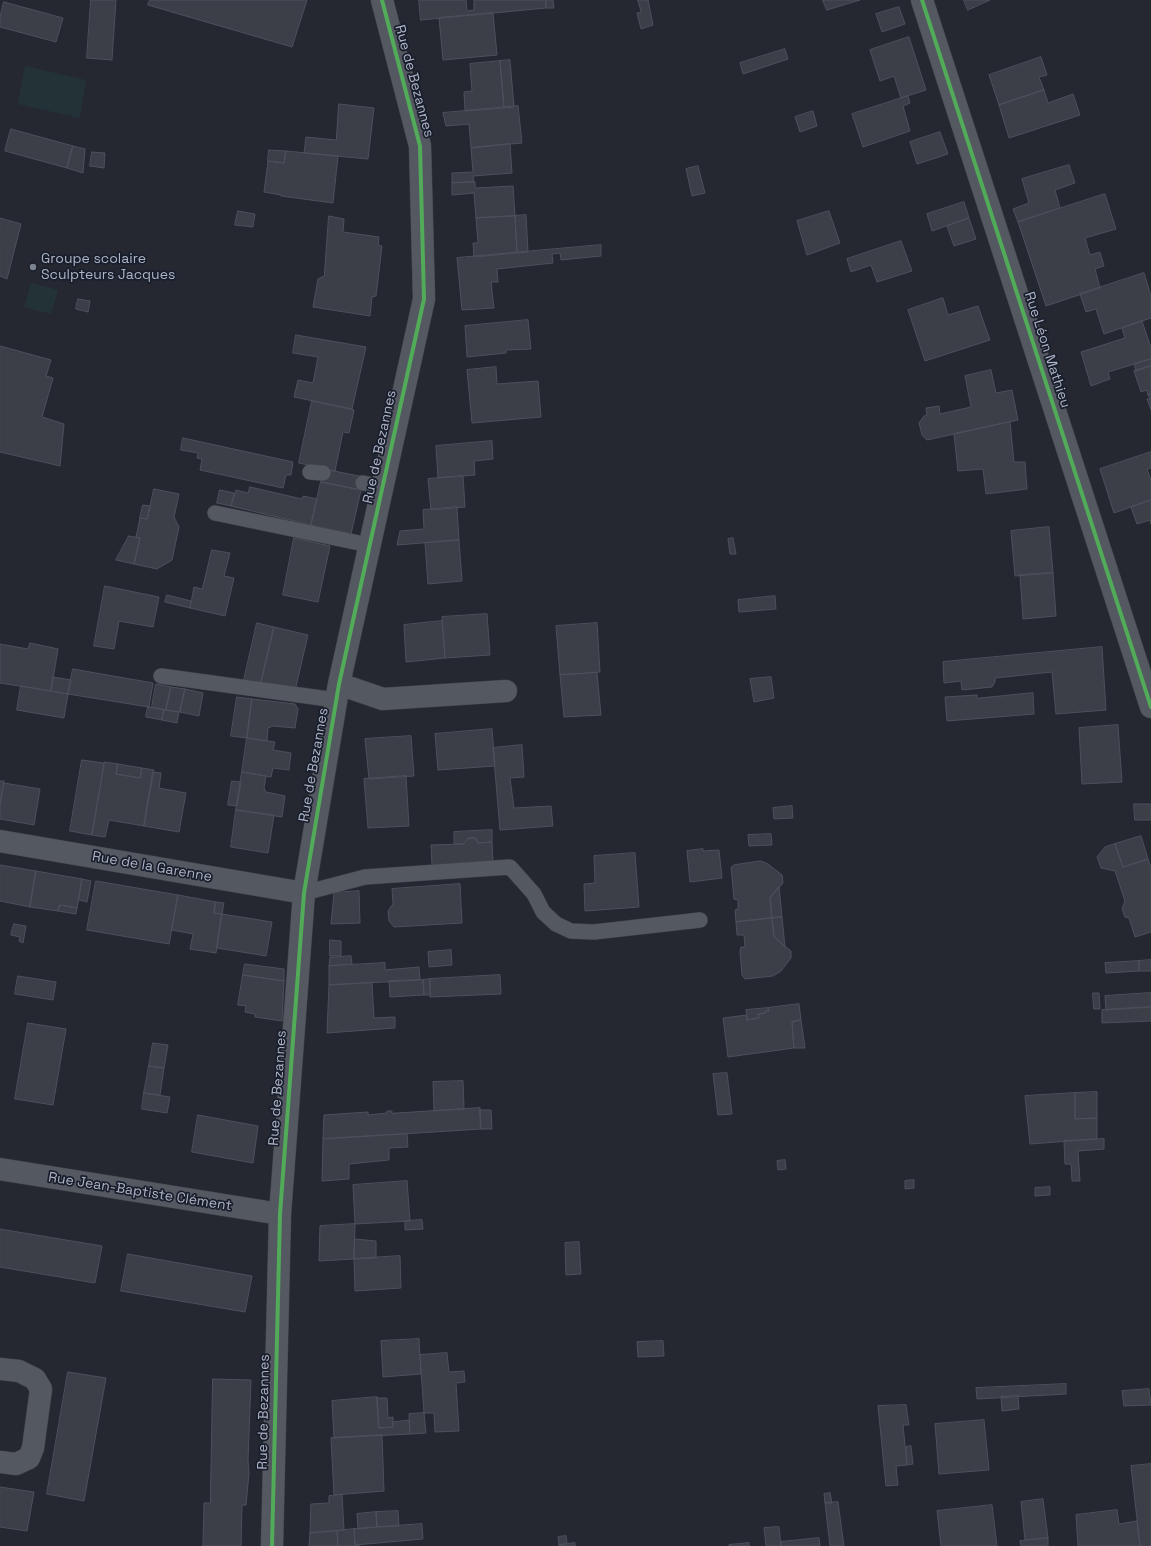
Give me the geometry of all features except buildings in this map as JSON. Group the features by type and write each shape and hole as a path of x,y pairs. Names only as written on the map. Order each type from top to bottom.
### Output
{"street":[{"name":"Rue de Bezannes","path":"272,1546 280,1214 304,893 337,692 369,545 373,485 424,299 420,146 382,0"},
{"name":"Rue Léon Mathieu","path":"922,0 1151,707"},
{"path":"337,692 383,699 506,692"},
{"name":"Rue de la Garenne","path":"0,841 304,893"},
{"name":"Rue Jean-Baptiste Clément","path":"0,1169 280,1214"},
{"path":"0,1369 19,1371 35,1379 41,1389 33,1448 29,1458 16,1464 0,1462"}],"lane":[{"path":"215,513 369,545"},
{"name":"Rue de Bezannes","path":"161,676 337,692"},
{"path":"304,893 364,877 510,867 534,894 544,912 556,924 571,931 594,932 700,920"}],"shaded area":[{"path":"25,66 86,80 80,118 18,104"},
{"path":"31,283 58,290 51,314 24,307"}],"cycle path":[{"path":"272,1546 280,1214 304,893 339,684 424,299 420,146 382,0"},
{"path":"922,0 1151,707"}],"place":[{"name":"Groupe scolaire Sculpteurs Jacques","path":"33,267"}]}
